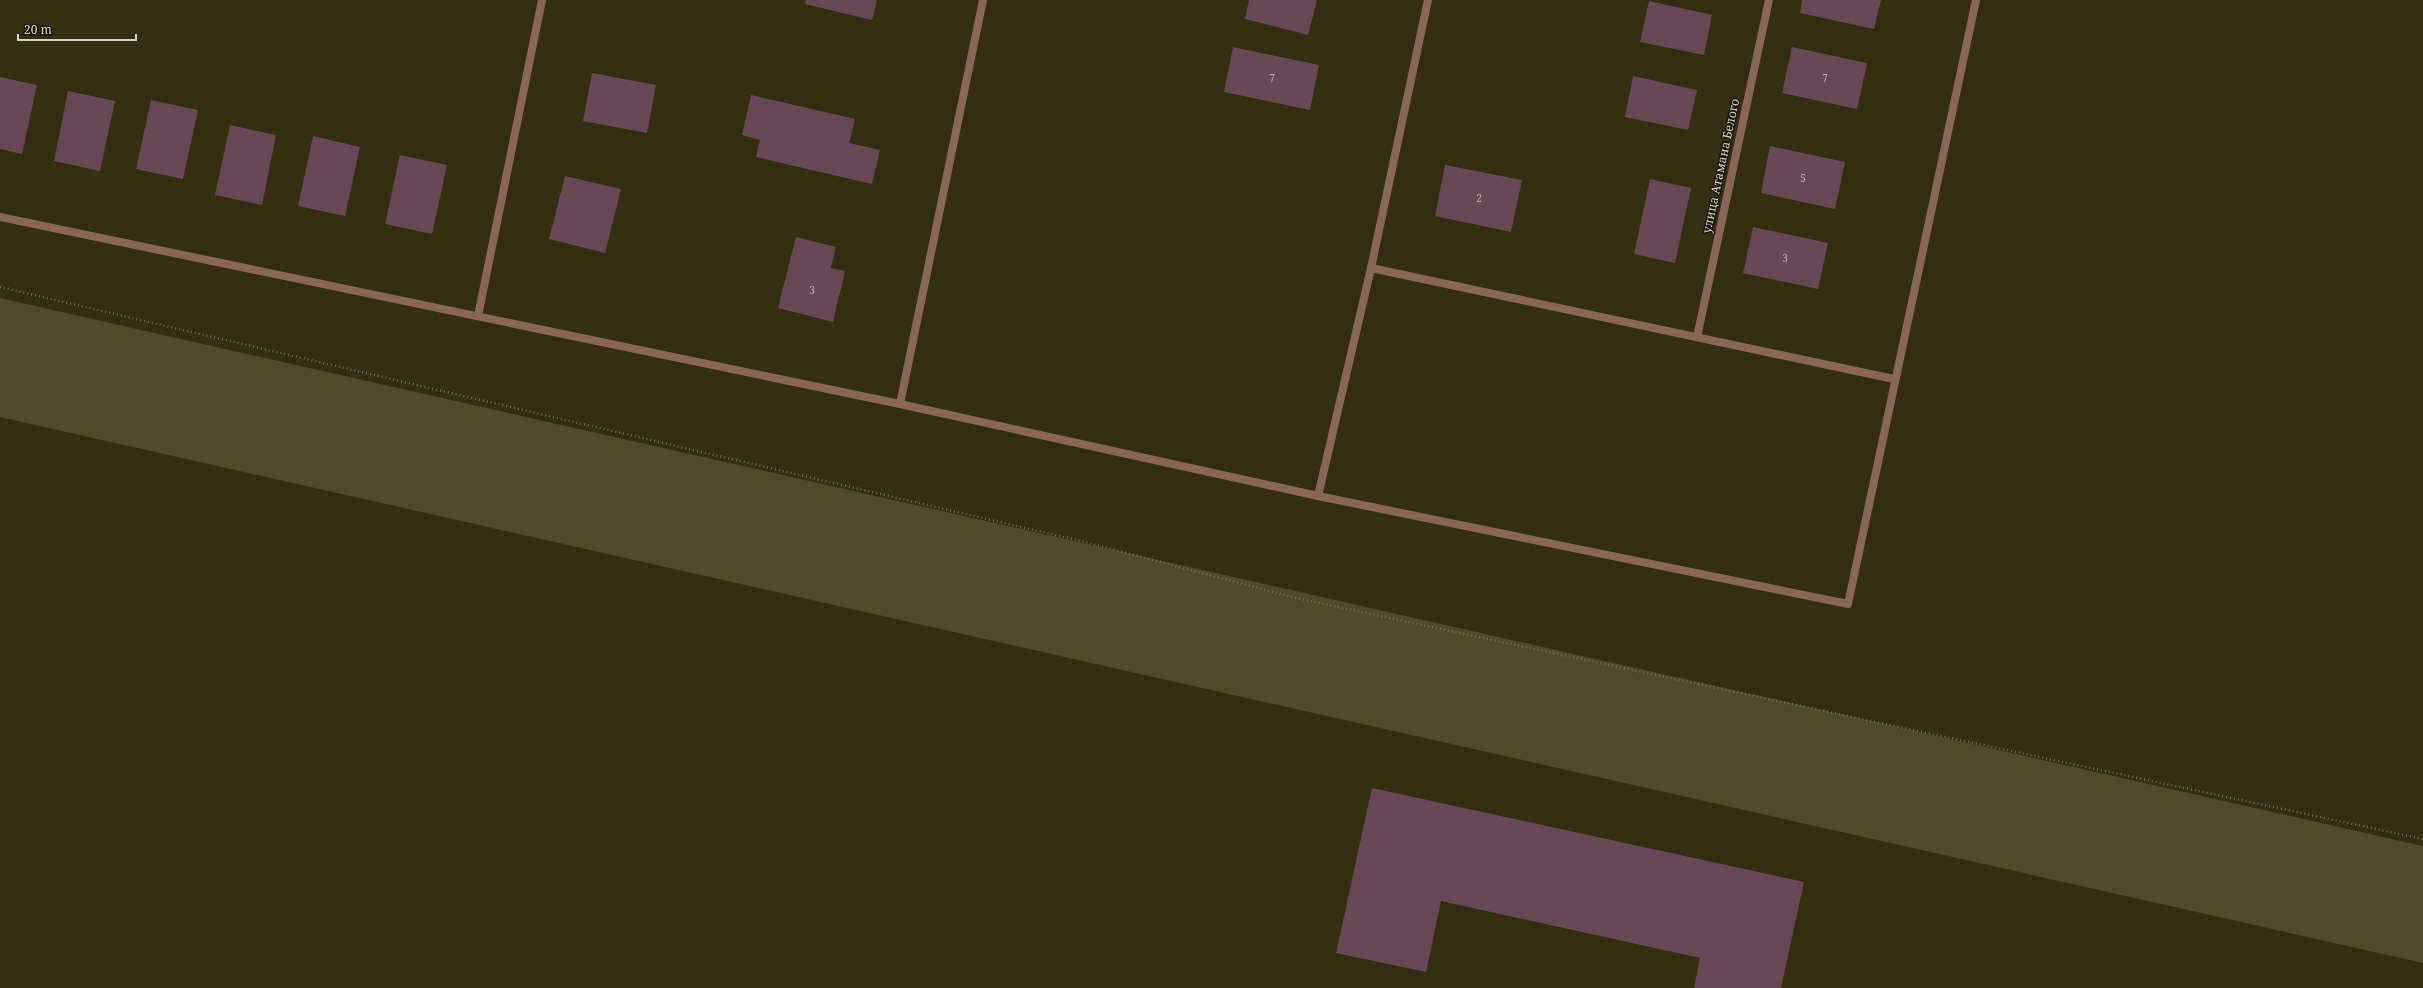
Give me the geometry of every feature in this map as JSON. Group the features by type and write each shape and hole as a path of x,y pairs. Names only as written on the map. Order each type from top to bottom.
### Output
{"street":[{"path":"478,316 542,0"},
{"path":"900,404 983,0"},
{"path":"1318,496 1371,268 1428,0"},
{"name":"улица Атамана Белого","path":"1697,337 1769,0"},
{"path":"0,217 900,404 1318,496 1848,604 1894,379 1976,0"},
{"path":"1371,268 1894,379"}],"path":[{"path":"0,287 1081,542 1296,598 2423,839"}],"shaded area":[{"path":"0,298 2423,846 2423,963 0,417"}],"building":[{"path":"806,0 877,0 872,20 805,4"},
{"path":"1249,0 1317,0 1308,35 1245,19"},
{"path":"1802,0 1881,0 1874,29 1800,13"},
{"path":"1649,1 1712,15 1704,55 1640,42"},
{"path":"1233,47 1319,65 1310,110 1224,92"},
{"path":"1792,47 1867,63 1857,109 1782,93"},
{"path":"592,73 656,85 647,133 583,121"},
{"path":"1633,76 1697,90 1688,130 1625,117"},
{"path":"0,77 37,85 22,154 0,149"},
{"path":"68,91 115,101 100,171 54,161"},
{"path":"751,95 855,119 849,143 880,150 872,184 756,157 760,140 742,135"},
{"path":"151,100 198,110 183,179 136,169"},
{"path":"230,125 276,135 262,205 215,195"},
{"path":"313,136 360,147 345,216 298,206"},
{"path":"1770,146 1845,162 1835,209 1761,193"},
{"path":"400,155 447,165 432,234 385,224"},
{"path":"1445,165 1522,180 1511,232 1435,216"},
{"path":"565,176 621,189 605,253 549,239"},
{"path":"1650,179 1691,188 1675,263 1634,254"},
{"path":"1753,227 1828,243 1818,289 1743,273"},
{"path":"796,237 836,247 831,268 845,271 833,322 778,308"},
{"path":"1372,788 1804,882 1781,988 1694,988 1700,958 1441,901 1426,972 1336,953"}]}
